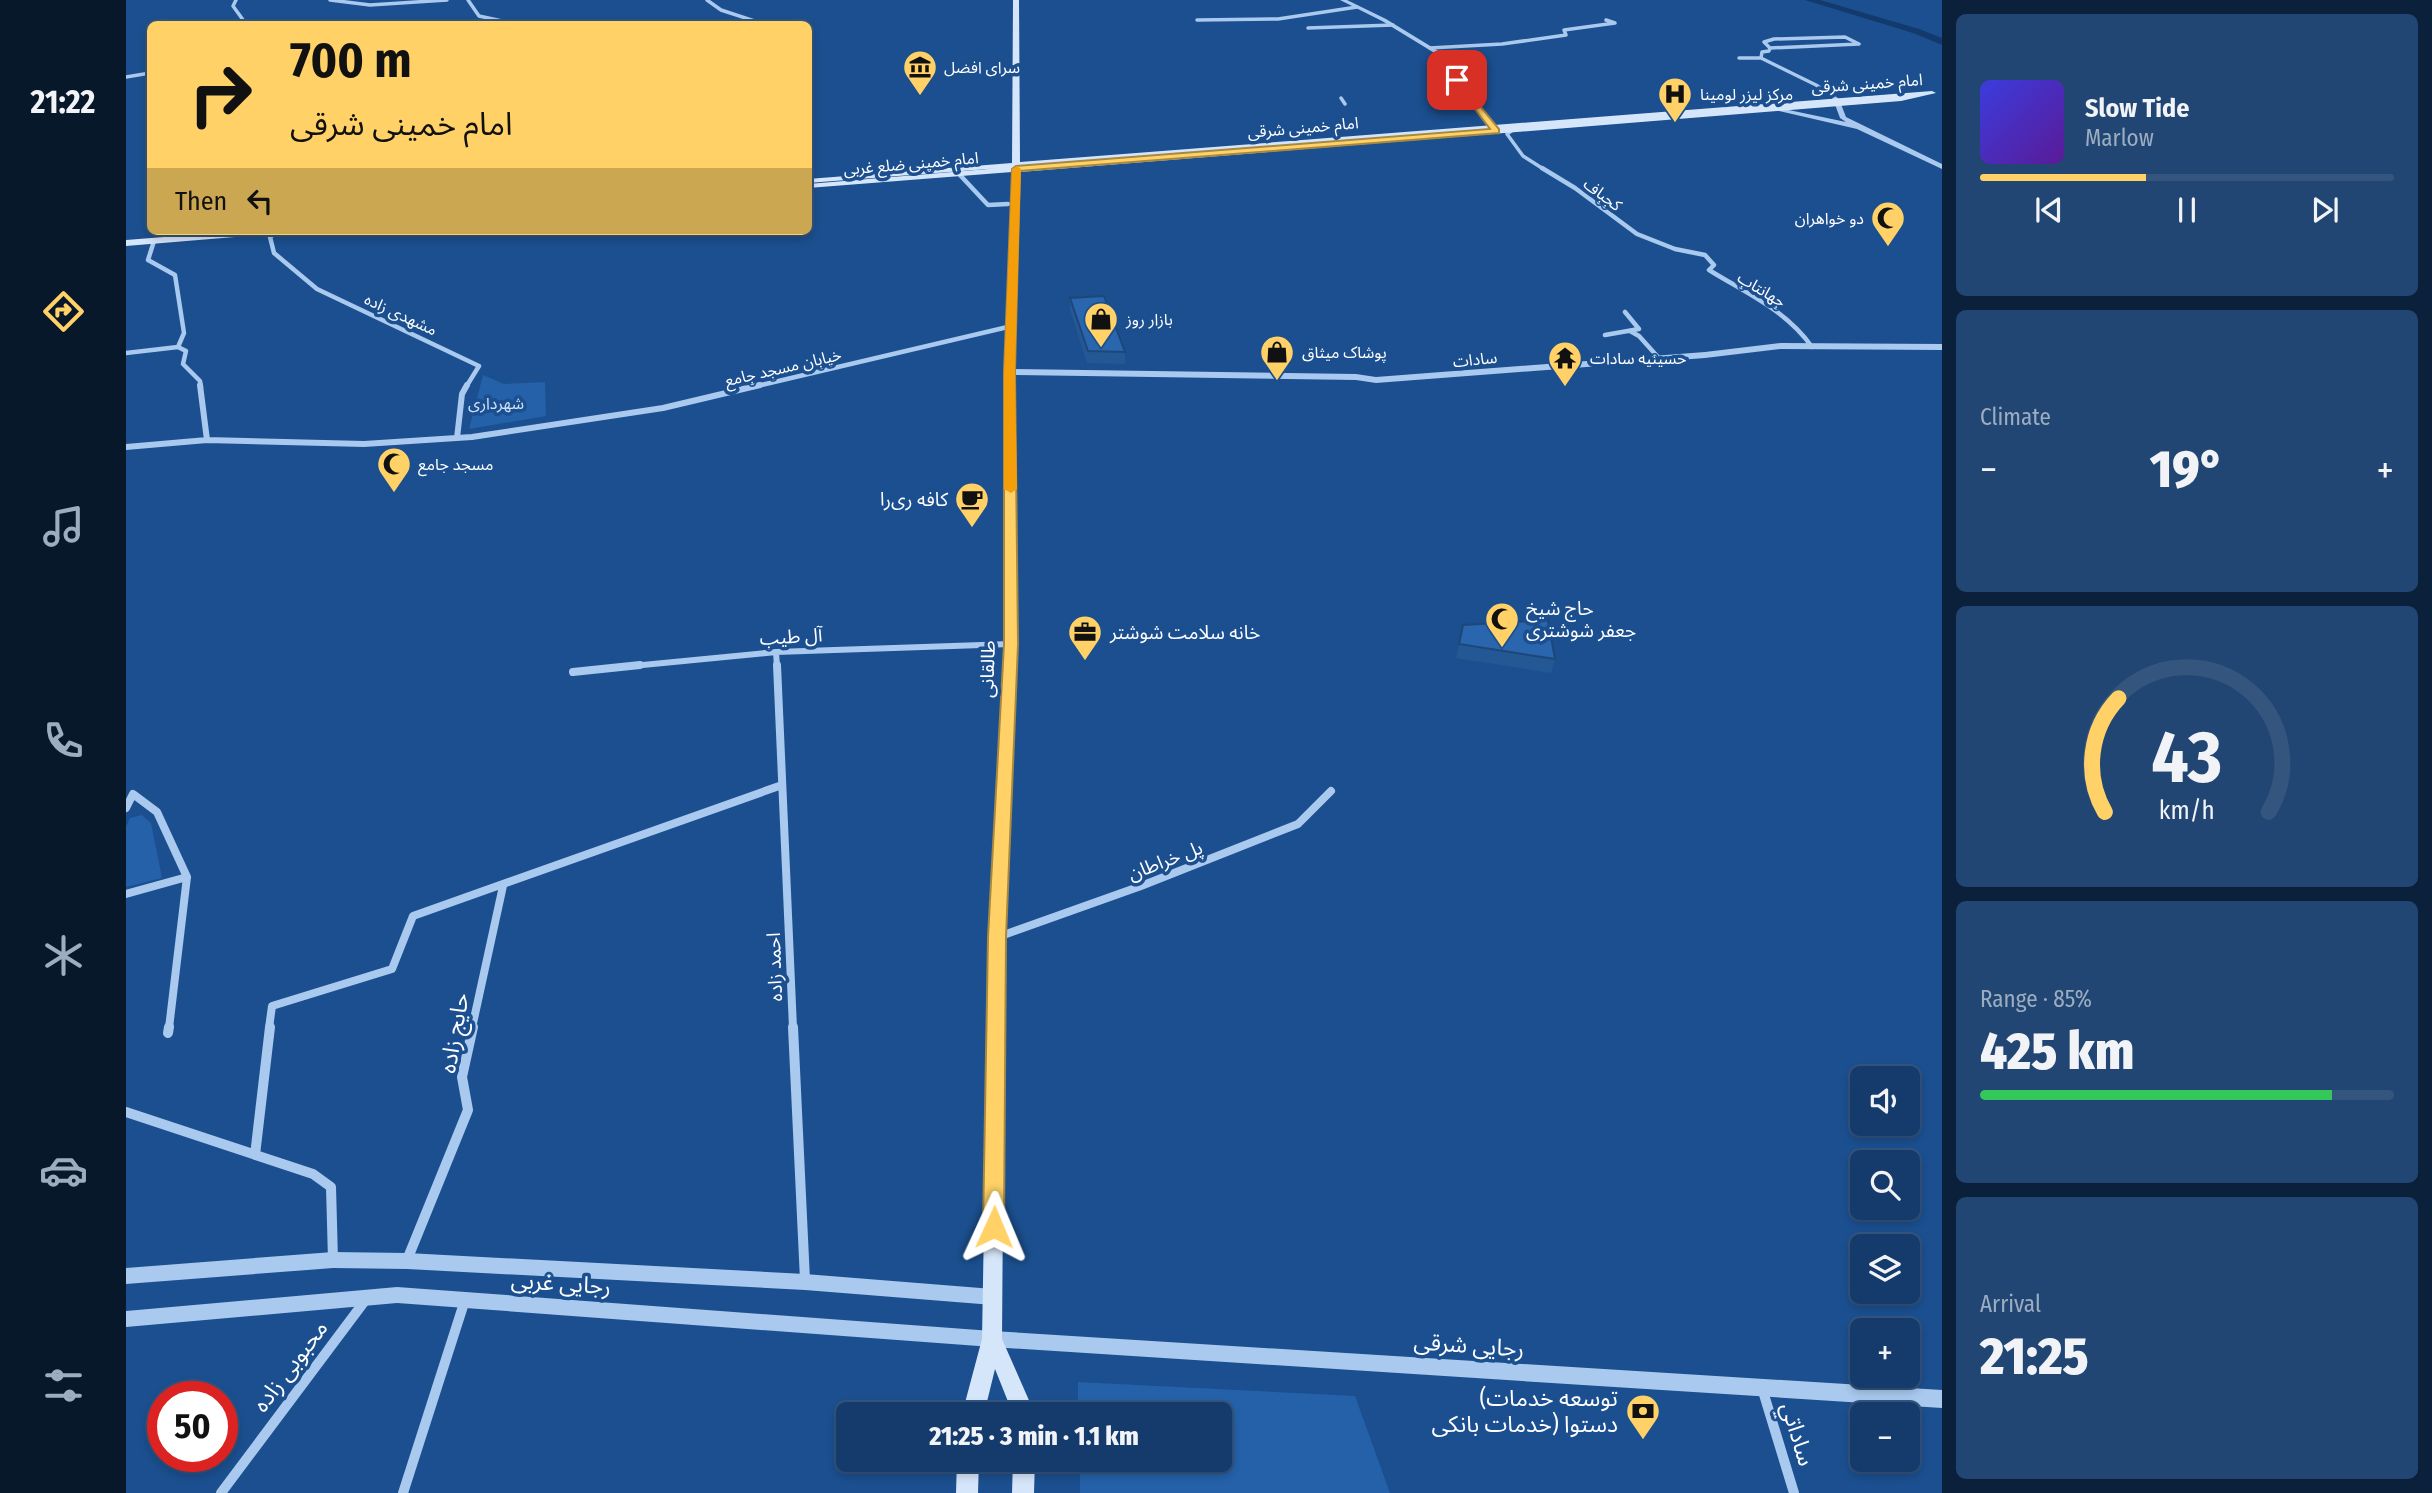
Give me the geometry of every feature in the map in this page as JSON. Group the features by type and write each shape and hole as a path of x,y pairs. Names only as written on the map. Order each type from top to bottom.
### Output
{"main road":[{"name":"طالقانی","path":"976,1402 992,1339 997,937 1011,644 1010,372 1016,167 1016,0"},
{"name":"امام خمینی شرقی","path":"1016,167 1838,101 1901,99 1942,92"},
{"name":"امام خمینی شرقی","path":"1495,129 1838,101"},
{"name":"امام خمینی ضلع غربی","path":"812,184 1016,167"},
{"name":"امام خمینی ضلع غربی","path":"812,184 1016,167"},
{"path":"126,236 147,234"},
{"path":"126,243 224,235"},
{"name":"طالقانی","path":"992,1339 1019,1402"},
{"path":"967,1493 968,1472"},
{"path":"1023,1493 1024,1472"}],"street":[{"path":"236,0 233,5 244,21"},
{"path":"330,0 336,3 370,4 447,0"},
{"path":"468,0 479,16 502,21"},
{"path":"707,0 721,10 755,21"},
{"path":"1343,0 1393,25 1443,56 1457,80 1495,129"},
{"path":"1197,20 1271,20 1357,7"},
{"path":"1430,48 1502,44 1566,35 1564,30 1615,23 1606,20"},
{"path":"1308,28 1393,25"},
{"path":"1845,37 1859,44 1770,47 1764,42 1774,39 1845,37"},
{"path":"1761,58 1762,52 1769,51 1770,47"},
{"path":"1739,58 1761,58 1816,85 1838,101 1838,110 1843,118 1942,167"},
{"path":"126,77 147,74"},
{"path":"1341,98 1345,104"},
{"path":"1774,108 1859,127"},
{"name":"کجباف","path":"1514,129 1507,134 1523,156 1576,188 1637,234 1675,249 1705,255"},
{"path":"958,173 988,205 1008,204"},
{"name":"مشهدی زاده","path":"274,235 271,237 274,253 317,289 479,366 462,394 457,438"},
{"path":"154,241 148,260 175,275 184,334 178,347"},
{"name":"جهانتاب","path":"1705,255 1714,265 1709,270 1772,307 1801,329 1812,347"},
{"path":"1605,335 1639,330 1625,312"},
{"name":"خیابان مسجد جامع","path":"457,438 663,408 1012,326"},
{"path":"1630,331 1639,336 1657,356"},
{"name":"سادات","path":"1010,372 1343,377 1376,380 1657,356 1705,355 1781,346 1942,347"},
{"path":"126,353 178,347 186,351 183,364 200,381 207,440"},
{"path":"126,447 207,440 364,444 457,438"},
{"name":"آل طیب","path":"573,672 776,652 1011,644"},
{"name":"احمد زاده","path":"776,652 805,1282"},
{"path":"255,1155 272,1006 392,969 413,916 782,785"},
{"name":"پل خراطان","path":"997,937 1141,886 1298,824 1331,791"},
{"path":"126,808 129,795 157,812 187,877 168,1033"},
{"path":"126,894 187,877"},
{"name":"حایج زاده","path":"407,1261 468,1110 462,1077 503,886"},
{"path":"126,1112 313,1174 331,1187 333,1260"},
{"name":"رجایی غربی","path":"126,1276 333,1260 407,1261 805,1282 993,1297"},
{"name":"رجایی غربی","path":"126,1319 397,1295 992,1339"},
{"name":"محبوبی زاده","path":"221,1493 368,1298"},
{"path":"403,1493 465,1300"},
{"name":"رجایی شرقی","path":"992,1339 1942,1399"},
{"name":"ساداتي","path":"1762,1388 1794,1493"}],"green space":[{"name":"شهرداری","path":"483,375 504,384 545,382 546,416 469,429"},
{"path":"142,815 151,823 162,878 126,887 126,827 130,818"},
{"path":"1078,1382 1355,1396 1390,1493 1080,1493 1080,1472 1232,1472 1232,1402 1078,1402"}],"building":[{"name":"بازار روز","path":"1104,296 1125,352 1088,351 1070,298"},
{"path":"1548,620 1555,659 1459,644 1463,625"}],"waterway":[{"path":"1810,0 1916,31 1942,42"}],"slow traffic":[{"path":"1011,489 1010,372 1017,169"}],"place":[{"name":"سرای افضل","path":"920,97"},
{"name":"مرکز لیزر لومینا","path":"1675,124"},
{"name":"دو خواهران","path":"1888,248"},
{"name":"بازار روز","path":"1101,349"},
{"name":"پوشاک میثاق","path":"1277,382"},
{"name":"حسینیه سادات","path":"1565,388"},
{"name":"مسجد جامع","path":"394,494"},
{"name":"کافه‌ ری‌را","path":"972,529"},
{"name":"حاج شیخ جعفر شوشتری","path":"1502,649"},
{"name":"خانه سلامت شوشتر","path":"1085,662"},
{"name":"(توسعه خدمات دستوا (خدمات بانکی","path":"1643,1441"}],"route":[{"path":"994,1227 997,937 1011,644 1010,372 1016,169 1496,131 1457,80"}]}
